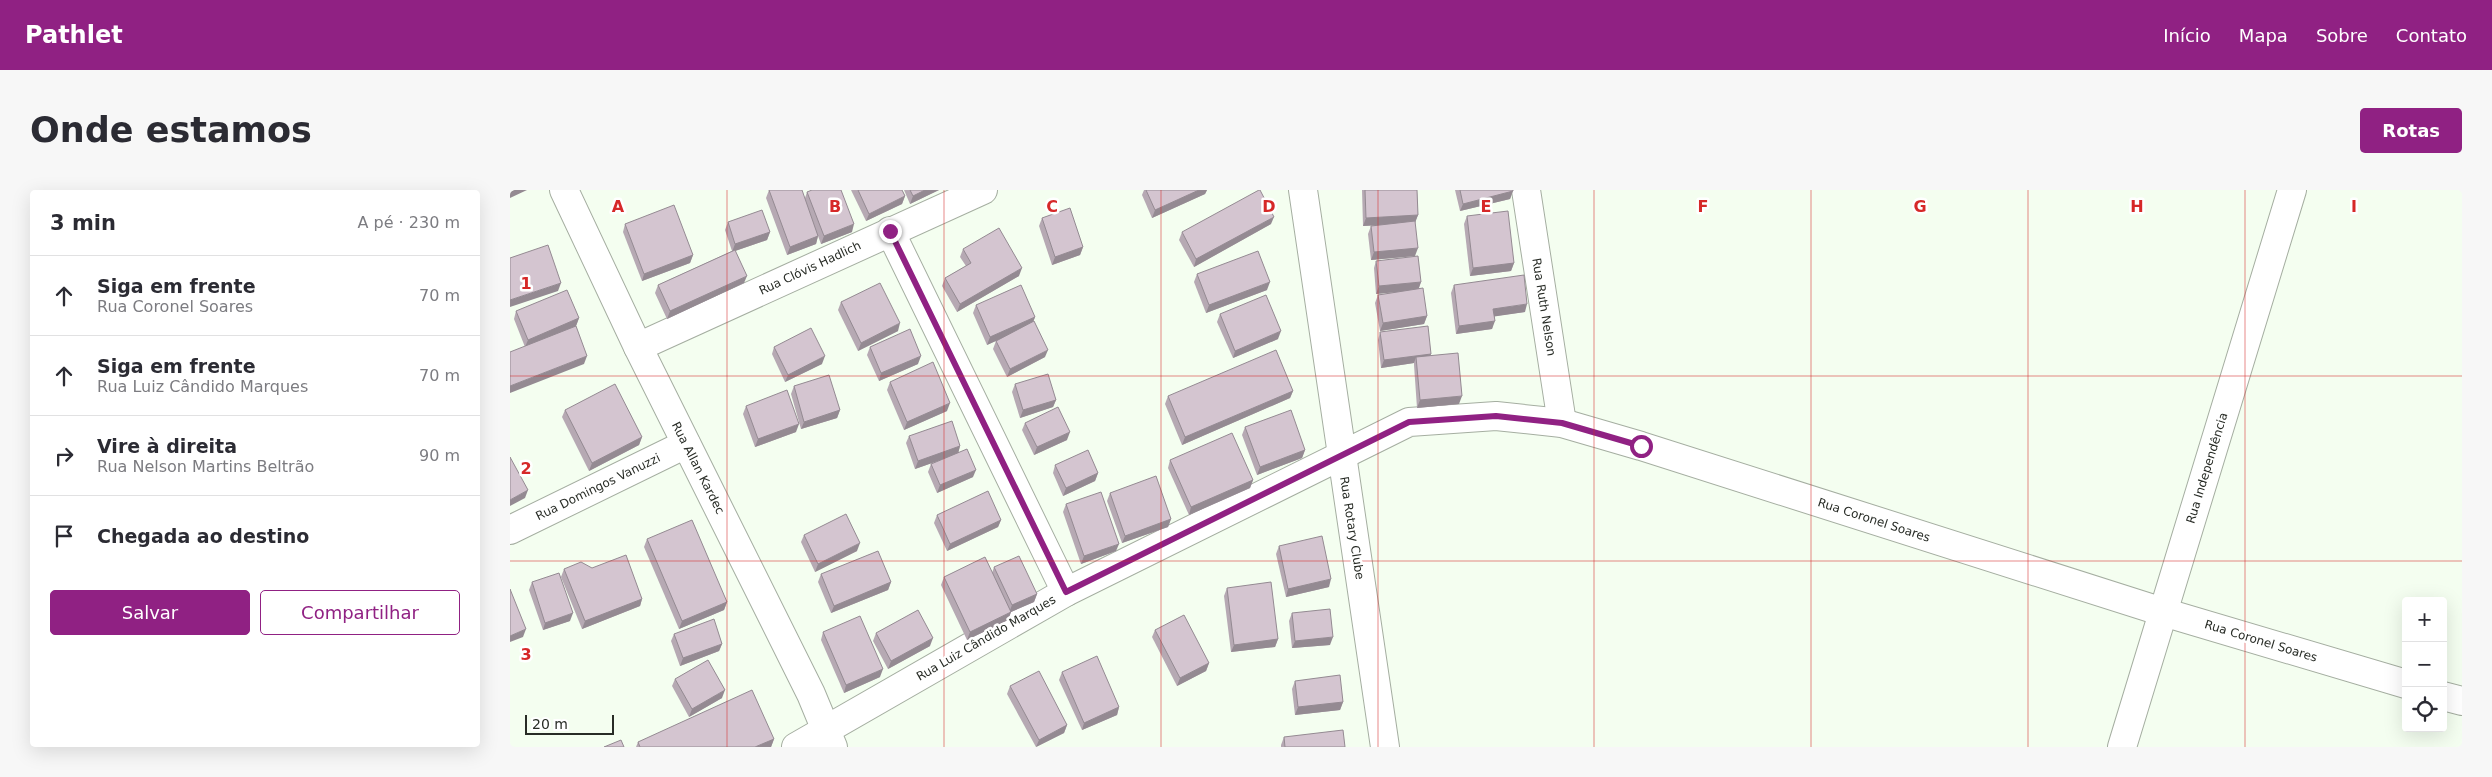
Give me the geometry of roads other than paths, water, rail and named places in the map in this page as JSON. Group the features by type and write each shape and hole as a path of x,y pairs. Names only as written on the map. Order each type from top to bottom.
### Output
{"street":[{"name":"Rua Allan Kardec","path":"564,190 638,347 811,694 830,739"},
{"name":"Rua Clóvis Hadlich","path":"638,347 983,190"},
{"name":"Rua Rotary Clube","path":"1303,190 1385,747"},
{"name":"Rua Ruth Nelson","path":"1526,190 1562,423"},
{"name":"Rua Independência","path":"2122,747 2292,190"},
{"path":"890,231 1066,592"},
{"name":"Rua Coronel Soares","path":"1341,455 1409,422 1496,416 1562,423 1641,446 2163,612 2402,683"},
{"name":"Rua Domingos Vanuzzi","path":"510,530 686,444"},
{"name":"Rua Luiz Cândido Marques","path":"796,747 830,739 1066,592 1341,455"},
{"path":"2447,697 2462,701"}]}
